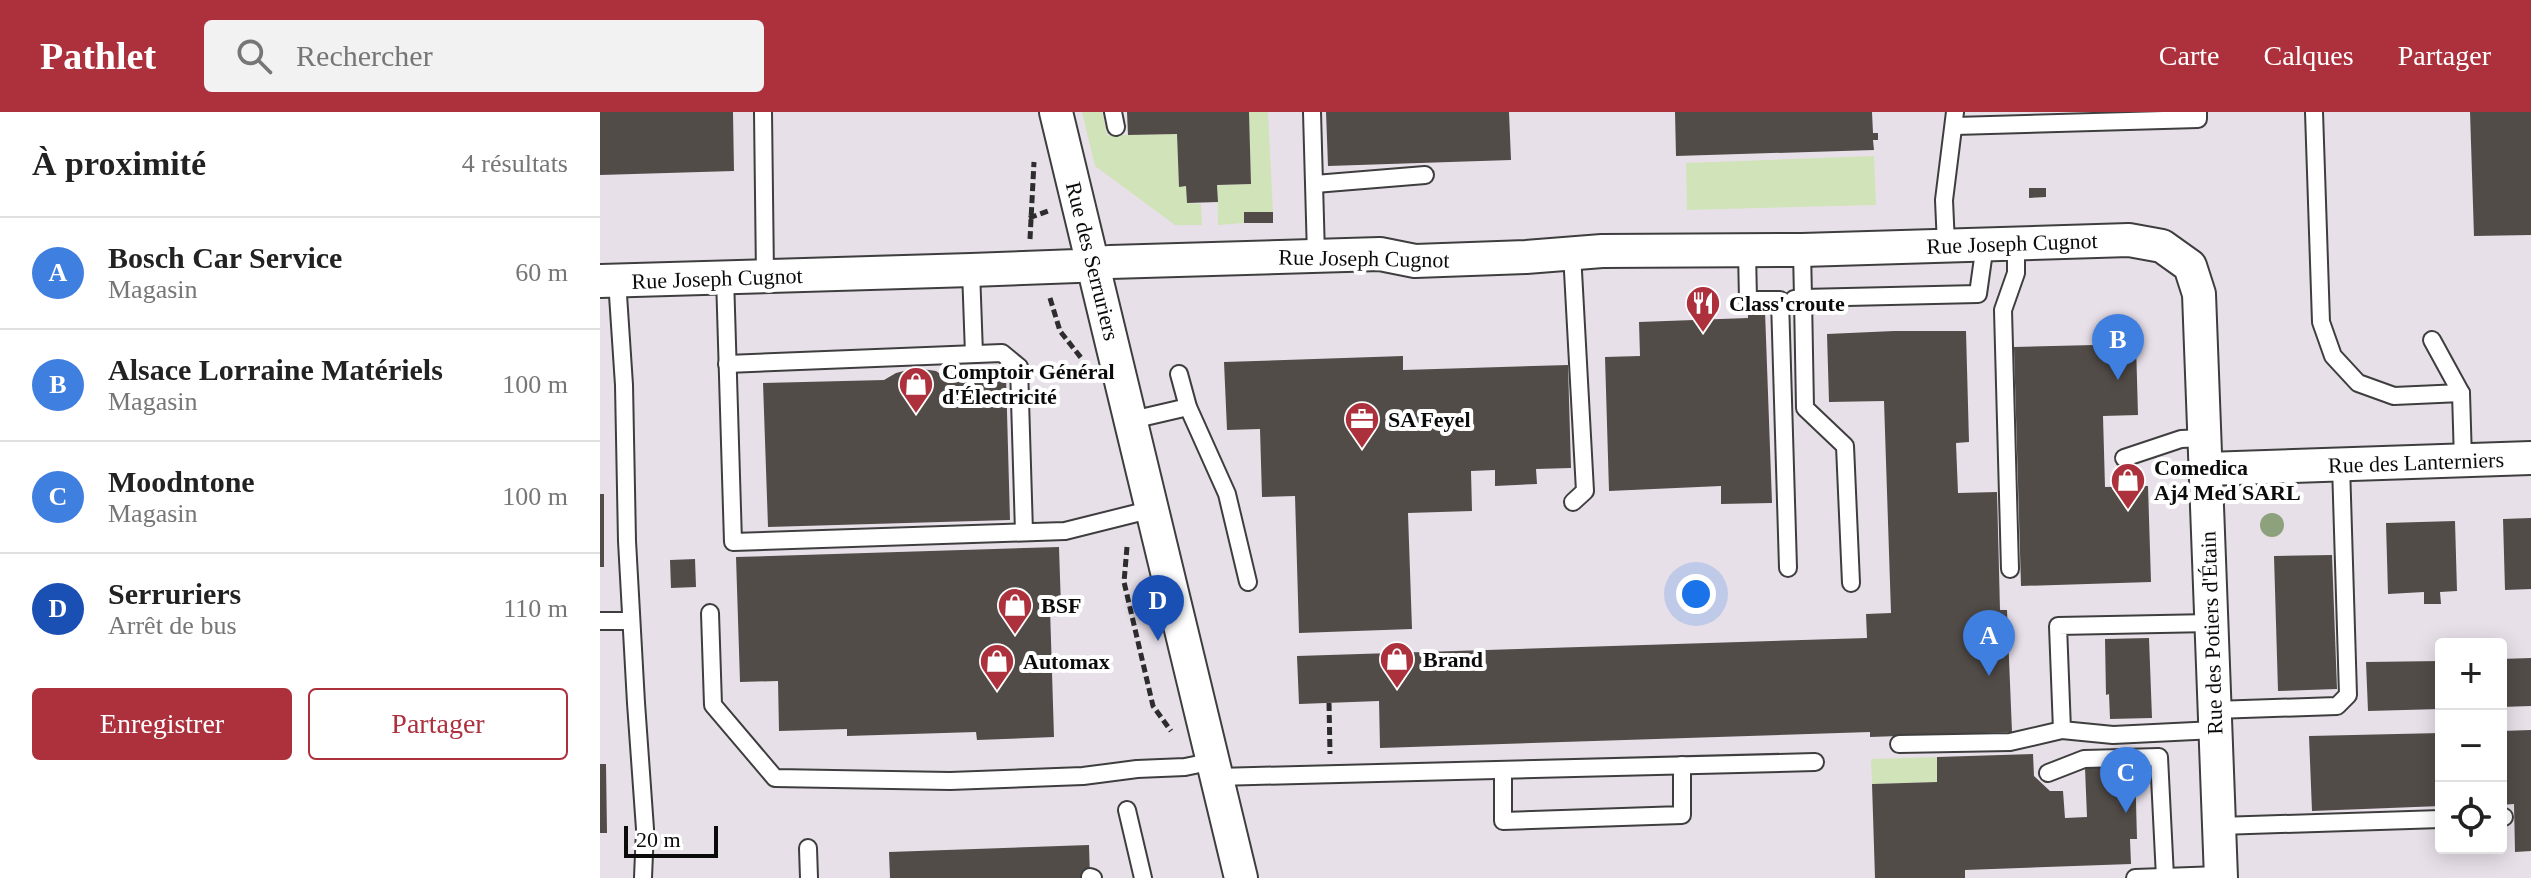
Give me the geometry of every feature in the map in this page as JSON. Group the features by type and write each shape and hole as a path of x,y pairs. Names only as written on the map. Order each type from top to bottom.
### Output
{"street":[{"name":"Rue des Serruriers","path":"1056,112 1241,878"},
{"name":"Rue Joseph Cugnot","path":"608,281 1316,255 1380,254 1415,261 1602,251 1802,250 2129,240"},
{"name":"Rue des Potiers d'Étain","path":"2129,240 2162,246 2190,266 2199,294 2220,876"},
{"name":"Rue des Lanterniers","path":"2205,454 2341,465 2531,458"}],"lane":[{"path":"763,112 765,276"},
{"path":"1312,112 1316,255"},
{"path":"1946,245 1944,200 1955,119 2198,119 2198,112"},
{"path":"2314,112 2321,322 2333,356 2358,383 2394,396 2461,393"},
{"path":"1315,184 1425,175"},
{"path":"1747,251 1748,300 1780,300 1978,294 2000,244"},
{"path":"2000,244 2016,273 2003,310 2010,569"},
{"path":"1802,250 1805,408 1845,446 1851,583"},
{"path":"1572,253 1585,491 1573,502"},
{"path":"971,270 974,354"},
{"path":"725,277 733,542 1065,531 1153,509"},
{"path":"608,281 624,385 631,621 645,829 643,878"},
{"path":"1780,300 1788,568"},
{"path":"2432,340 2461,393 2463,460"},
{"path":"727,364 1002,353 1019,367 1024,532"},
{"path":"1179,374 1188,407 1227,494 1248,582"},
{"path":"1132,420 1188,407"},
{"path":"2124,458 2181,439 2205,454"},
{"path":"1899,744 2010,742 2062,730 2113,735 2337,706 2348,695 2341,465"},
{"path":"710,613 713,705 775,778 950,781 1083,776 1185,767 1330,774 1815,762"},
{"path":"600,621 631,621"},
{"path":"2062,730 2058,626 2211,623"},
{"path":"2048,773 2084,759 2159,757 2165,877"},
{"path":"1503,770 1503,821 1682,815 1682,765"},
{"path":"1127,810 1143,878"},
{"path":"2219,826 2435,819"},
{"path":"808,848 809,878"},
{"path":"2135,878 2220,876"}],"path":[{"path":"1329,703 1330,774"}],"shaded area":[{"path":"600,112 2531,112 2531,878 600,878"}],"green space":[{"path":"1082,112 1102,112 1107,135 1177,134 1179,186 1186,186 1187,203 1201,204 1202,225 1175,225 1095,166"},
{"path":"1249,112 1268,112 1273,212 1245,212 1244,223 1218,225 1217,185 1251,184"},
{"path":"1874,156 1876,205 1687,210 1686,163"},
{"path":"1937,757 1937,782 1872,784 1871,759"}],"building":[{"path":"600,112 733,112 734,171 600,175"},
{"path":"1127,112 1249,112 1251,184 1217,185 1218,202 1187,203 1186,186 1179,187 1177,134 1128,135"},
{"path":"1326,112 1509,112 1511,160 1328,166"},
{"path":"1675,112 1872,112 1873,133 1878,133 1878,140 1873,140 1874,150 1676,156"},
{"path":"2470,112 2531,112 2531,235 2474,236"},
{"path":"2029,188 2046,188 2046,197 2029,198"},
{"path":"1244,212 1273,212 1273,223 1244,223"},
{"path":"1765,311 1772,503 1721,504 1721,486 1609,491 1605,357 1640,356 1639,322 1748,318 1748,312"},
{"path":"1966,331 1969,442 1956,443 1958,493 1997,492 2000,610 2007,610 2012,732 1870,737 1870,732 1380,748 1379,701 1299,704 1297,656 1867,638 1866,614 1891,613 1884,401 1829,402 1827,334"},
{"path":"2136,344 2138,415 2103,416 2105,487 2148,486 2151,582 2021,586 2014,347"},
{"path":"1403,356 1403,370 1568,365 1571,468 1536,469 1537,484 1495,486 1495,470 1471,471 1472,511 1408,513 1412,629 1299,633 1295,496 1262,497 1260,429 1227,430 1224,362"},
{"path":"915,368 936,371 946,378 1006,376 1010,520 768,527 763,383 884,380"},
{"path":"600,494 604,494 604,567 600,567"},
{"path":"2531,518 2531,589 2505,590 2503,519"},
{"path":"2455,521 2457,591 2440,592 2441,604 2424,604 2424,592 2388,594 2386,523"},
{"path":"1059,547 1061,608 1050,608 1054,737 977,740 976,732 847,736 847,729 779,731 778,681 740,682 736,557"},
{"path":"2332,555 2337,689 2278,691 2274,556"},
{"path":"695,559 696,587 671,588 670,560"},
{"path":"2149,638 2152,718 2110,719 2109,694 2106,695 2105,639"},
{"path":"2531,658 2531,706 2507,707 2507,659"},
{"path":"2435,661 2435,709 2368,711 2366,662"},
{"path":"2531,730 2531,851 2515,852 2514,804 2507,805 2507,731"},
{"path":"2435,733 2435,806 2312,811 2309,736"},
{"path":"2033,754 2034,776 2050,791 2063,791 2065,818 2087,817 2085,768 2135,766 2137,839 2130,839 2131,864 1965,870 1965,878 1875,878 1872,784 1937,782 1937,757"},
{"path":"600,764 606,764 607,833 600,833"},
{"path":"1089,845 1090,878 890,878 889,852"}],"place":[{"name":"Class'croute","path":"1703,334"},
{"name":"Alsace Lorraine Matériels","path":"2118,380"},
{"name":"Comptoir Général d'Électricité","path":"916,415"},
{"name":"SA Feyel","path":"1362,450"},
{"name":"Comedica Aj4 Med SARL","path":"2128,511"},
{"name":"BSF","path":"1015,636"},
{"name":"Serruriers","path":"1158,641"},
{"name":"Bosch Car Service","path":"1989,676"},
{"name":"Brand","path":"1397,690"},
{"name":"Automax","path":"997,692"},
{"name":"Moodntone","path":"2126,813"}]}
